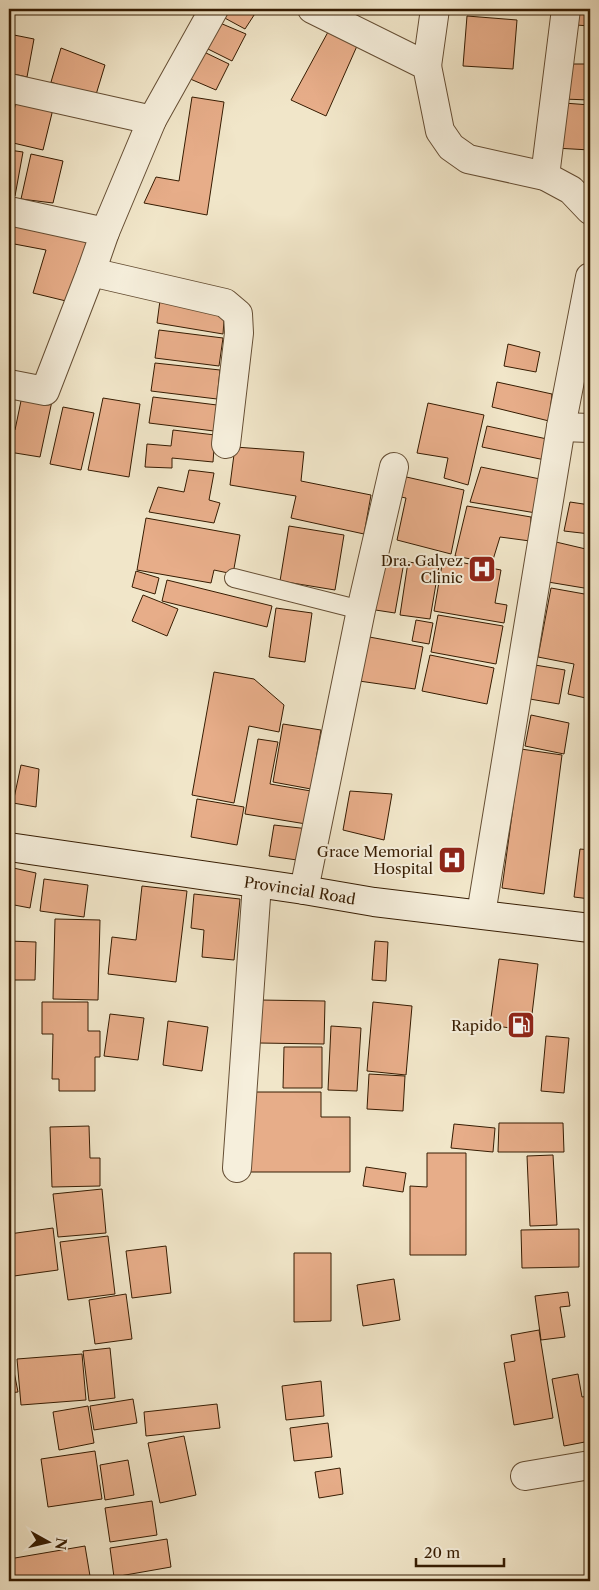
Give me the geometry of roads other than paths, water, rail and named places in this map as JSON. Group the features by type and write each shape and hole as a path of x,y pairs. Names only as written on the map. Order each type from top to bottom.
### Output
{"street":[{"path":"9,384 45,391 92,272 105,232 152,120 214,9"},
{"path":"312,9 427,66"},
{"path":"436,9 427,66 440,131 451,147 468,159 545,176 571,190 590,210"},
{"path":"545,176 566,9"},
{"path":"9,88 152,120"},
{"path":"9,211 105,232"},
{"path":"92,272 225,303 238,314 239,333 226,444"},
{"path":"481,914 561,427 590,277"},
{"path":"561,427 590,428"},
{"path":"304,890 361,610 394,467"},
{"name":"Provincial Road","path":"9,847 374,902 590,928"},
{"path":"237,1168 257,884"},
{"path":"525,1476 590,1465"}],"lane":[{"path":"234,578 361,610"}],"place":[{"name":"Dra. Galvez Clinic","path":"482,569"},
{"name":"Grace Memorial Hospital","path":"452,860"},
{"name":"Rapido","path":"521,1025"}]}
